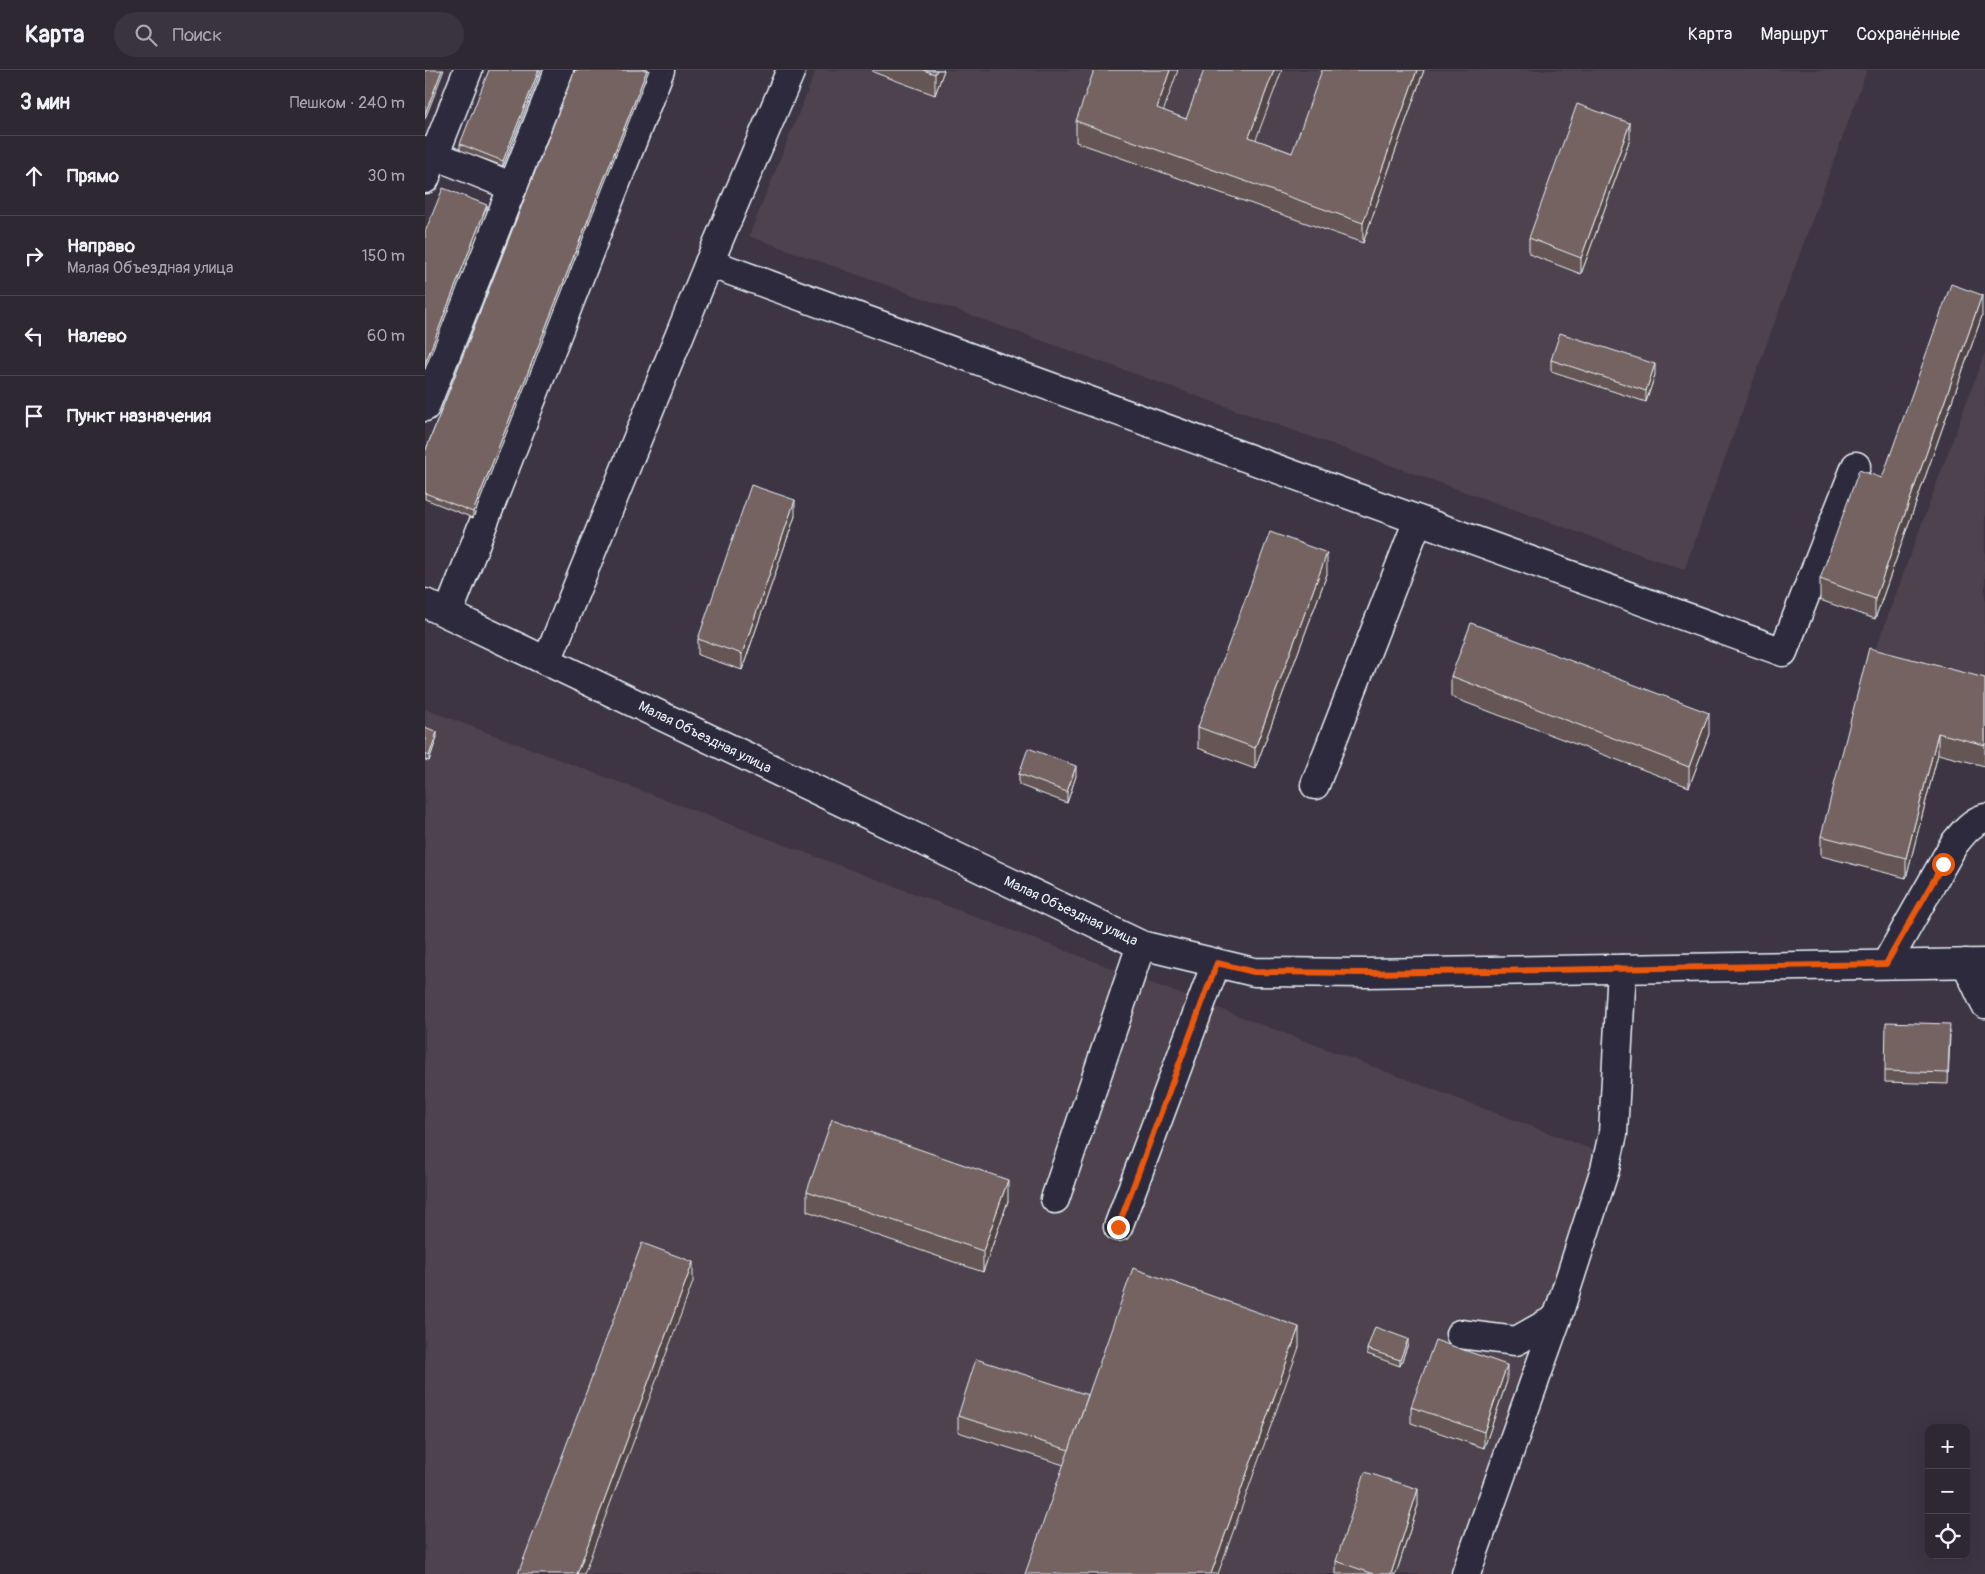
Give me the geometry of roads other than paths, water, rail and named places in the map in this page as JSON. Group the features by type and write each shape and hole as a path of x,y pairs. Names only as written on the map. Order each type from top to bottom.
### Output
{"street":[{"path":"468,70 428,162 513,187"},
{"path":"425,407 559,70"},
{"path":"436,609 661,70"},
{"path":"547,661 709,263 791,70"},
{"path":"709,263 1783,652 1856,466"},
{"path":"1315,785 1418,520"},
{"name":"Малая Объездная улица","path":"436,609 1141,945 1254,972 1367,973 1975,963"},
{"path":"1886,964 1954,844 1965,830 1977,821 1985,818"},
{"path":"1055,1199 1141,945"},
{"path":"1118,1227 1217,963"},
{"path":"1975,963 1985,1004"},
{"path":"1466,1574 1551,1340 1605,1170 1613,1134 1622,969"},
{"path":"1460,1334 1516,1341 1557,1318"}]}
